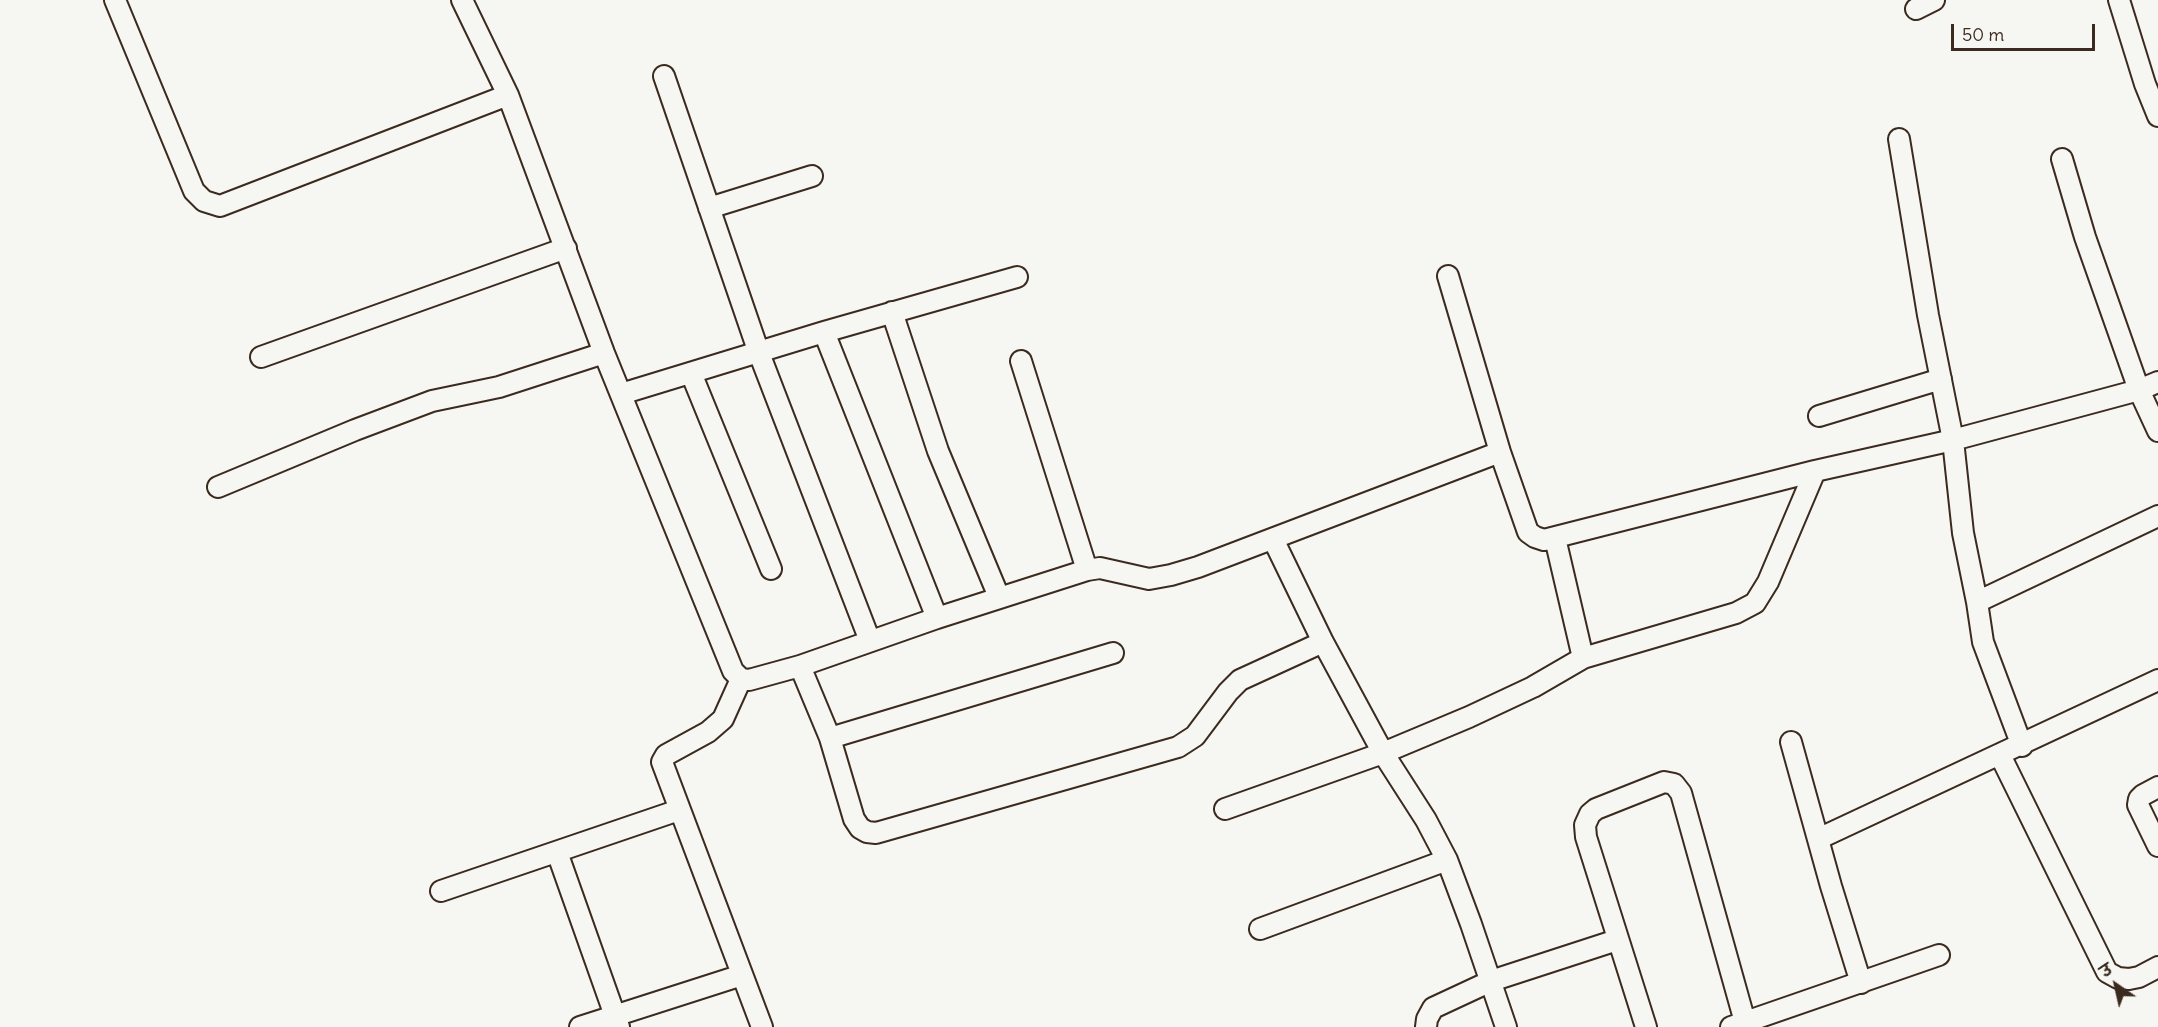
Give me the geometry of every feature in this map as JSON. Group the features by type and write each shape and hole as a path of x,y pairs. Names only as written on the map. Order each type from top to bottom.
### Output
{"street":[{"path":"115,0 194,191 204,201 220,206 508,95"},
{"path":"462,0 508,95 604,354 733,671 741,679 749,680 800,666 999,597 1087,570 1100,568 1149,579 1198,567 1500,452"},
{"path":"2119,0 2152,83 2158,116"},
{"path":"664,76 759,353 870,641"},
{"path":"1899,140 1928,315 1953,440 1963,533 1983,642 2022,746"},
{"path":"2062,159 2085,237 2139,390 2158,431"},
{"path":"709,208 812,176"},
{"path":"261,357 566,248"},
{"path":"1448,276 1500,452 1528,532 1544,540 1815,471 1953,440 2139,390 2158,382"},
{"path":"621,394 824,332 1017,277"},
{"path":"892,312 938,451 999,597"},
{"path":"824,332 937,618"},
{"path":"218,487 355,430 432,401 499,387 604,354"},
{"path":"1021,361 1087,570"},
{"path":"691,373 771,569"},
{"path":"1819,416 1941,379"},
{"path":"1225,809 1383,753 1509,698 1583,658 1736,613 1755,603 1768,582 1815,471"},
{"path":"1977,602 2158,516"},
{"path":"1555,538 1583,658"},
{"path":"1272,539 1323,642 1383,753 1426,820 1447,860 1506,1027"},
{"path":"800,666 830,738 854,819 860,828 876,833 1178,747 1195,736 1228,692 1240,680 1323,642"},
{"path":"830,738 1113,653"},
{"path":"741,679 723,719 708,732 671,751 662,762 762,1027"},
{"path":"1818,839 2022,746 2158,680"},
{"path":"1791,742 1862,982"},
{"path":"2000,755 2107,972 2118,978 2129,979 2139,977 2158,967"},
{"path":"1646,1027 1617,940 1586,837 1585,825 1590,814 1596,809 1664,782 1674,784 1681,793 1738,1024 1939,955"},
{"path":"2158,788 2143,795 2138,805 2158,846"},
{"path":"441,891 680,810"},
{"path":"556,852 617,1021"},
{"path":"1260,929 1447,860"},
{"path":"1426,1027 1426,1019 1433,1008 1491,981 1617,940"},
{"path":"580,1027 617,1021 742,975"}]}
